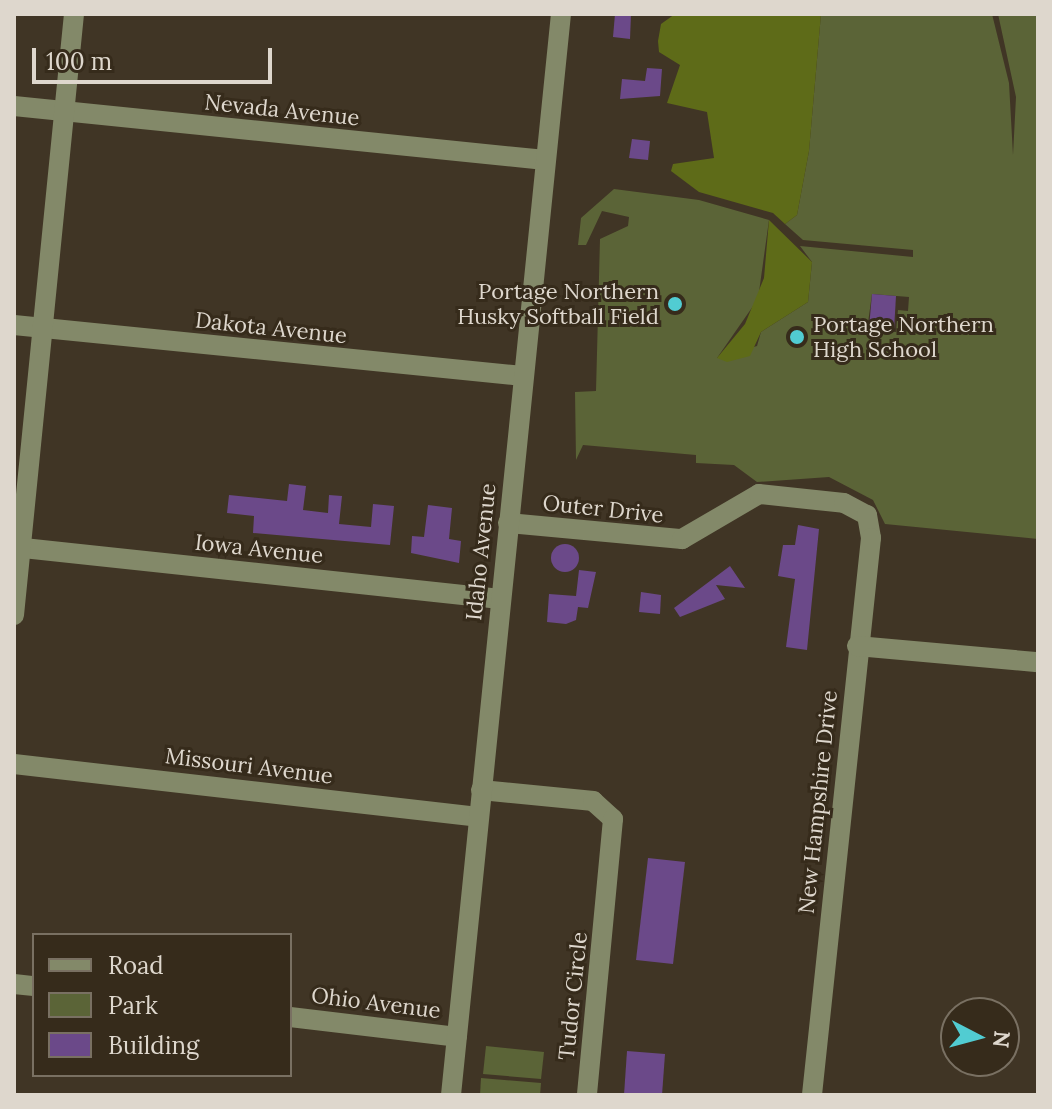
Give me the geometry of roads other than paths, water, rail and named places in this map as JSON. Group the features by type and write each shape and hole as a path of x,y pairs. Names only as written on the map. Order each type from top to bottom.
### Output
{"street":[{"path":"14,615 18,547 74,14"},
{"name":"Idaho Avenue","path":"451,1095 561,14"},
{"name":"Nevada Avenue","path":"14,106 545,160"},
{"name":"Dakota Avenue","path":"14,325 523,376"},
{"name":"Outer Drive","path":"508,523 682,539 759,494 844,503 867,515"},
{"name":"New Hampshire Drive","path":"812,1095 857,646 871,538 867,515"},
{"name":"Iowa Avenue","path":"18,547 500,599"},
{"path":"857,646 1038,662"},
{"name":"Missouri Avenue","path":"14,764 478,817"},
{"name":"Tudor Circle","path":"481,790 600,803 616,832 587,1095"},
{"name":"Ohio Avenue","path":"292,1017 457,1037"}],"place":[{"name":"Portage Northern Husky Softball Field","path":"675,304"},
{"name":"Portage Northern High School","path":"797,337"}]}
